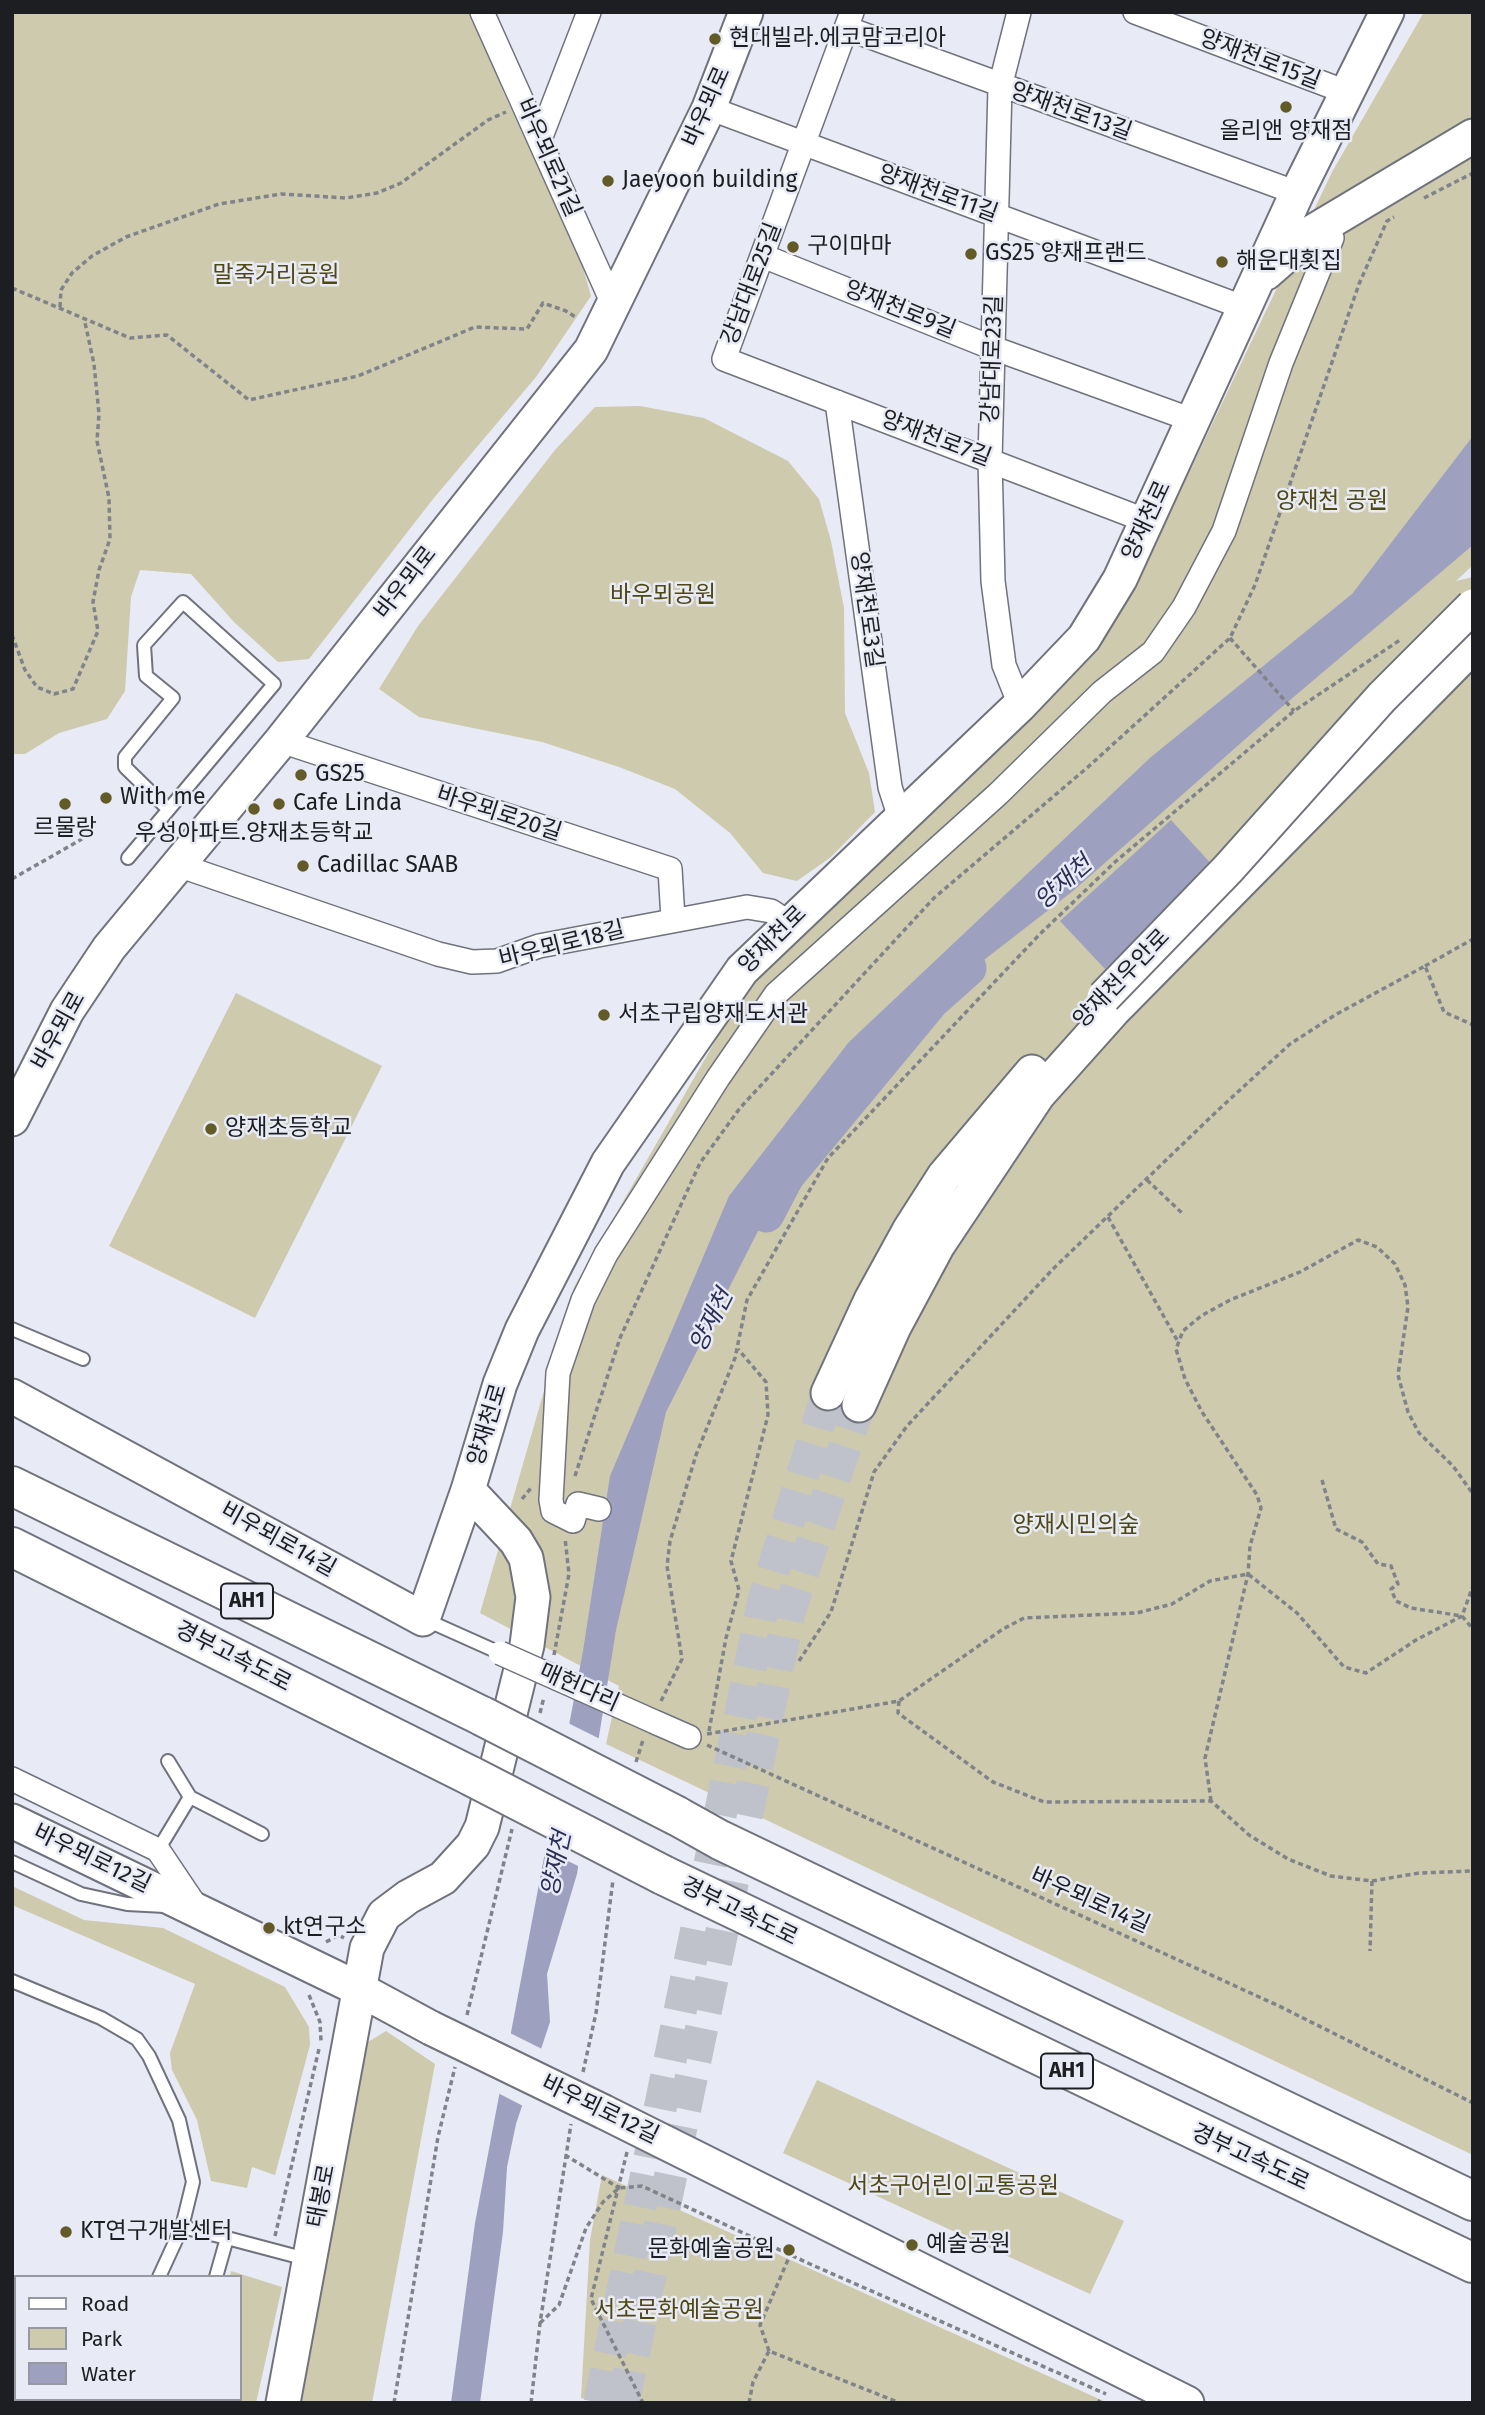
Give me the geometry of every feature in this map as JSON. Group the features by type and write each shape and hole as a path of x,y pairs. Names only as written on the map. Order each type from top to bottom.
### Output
{"highway":[{"name":"AH1","path":"12,1486 482,1716 720,1840 1473,2201"},
{"name":"경부고속도로","path":"12,1547 663,1875 1473,2263"}],"street":[{"name":"바우뫼로21길","path":"482,12 613,304"},
{"path":"540,139 589,12"},
{"name":"강남대로23길","path":"1019,12 1000,87 990,460 993,581 1004,665 1020,705"},
{"name":"양재천로15길","path":"1135,12 1346,92"},
{"name":"양재천로","path":"357,1988 373,1932 384,1915 455,1867 482,1827 527,1646 533,1597 526,1558 516,1541 468,1490 500,1384 522,1330 608,1163 715,1004 742,970 1020,705 1084,638 1120,579 1195,421 1303,180 1387,12"},
{"name":"바우뫼로","path":"12,1119 66,1011 109,948 281,741 591,350 709,108 742,13"},
{"name":"양재천로13길","path":"849,20 1000,87 1303,180"},
{"name":"강남대로25길","path":"724,359 849,20"},
{"name":"양재천로11길","path":"709,108 997,216 1251,295"},
{"path":"1251,295 1314,231 1364,204 1473,136"},
{"path":"1303,180 1311,185 1316,195 1324,202 1334,205 1364,204"},
{"path":"599,1509 578,1504 573,1521 553,1511 551,1500 558,1373 583,1300 606,1254 718,1078 776,994 998,794 1102,692 1153,652 1184,607 1224,531 1281,363 1332,238"},
{"name":"양재천로9길","path":"764,256 993,348 1195,421"},
{"name":"양재천로7길","path":"724,359 1147,521"},
{"name":"양재천로3길","path":"837,401 890,787 900,818"},
{"name":"양재천우안로","path":"859,1405 894,1327 938,1245 990,1163 1038,1095 1109,1003 1228,869 1382,697 1473,606"},
{"name":"양재천우안로","path":"828,1393 871,1300 944,1177 987,1122 1473,646"},
{"name":"바우뫼로20길","path":"281,741 670,869 673,919"},
{"name":"바우뫼로18길","path":"178,865 438,954 472,962 497,961 540,947 673,919 747,907 771,911 789,923"},
{"name":"비우뫼로14길","path":"12,1396 423,1619"},
{"path":"423,1619 468,1490"},
{"name":"매헌다리","path":"500,1653 657,1723 699,1735"},
{"path":"12,1779 158,1850 199,1911"},
{"name":"바우뫼로12길","path":"12,1821 357,1988 431,2028 1180,2401"},
{"name":"태봉로","path":"283,2403 352,2035 357,1988"}],"lane":[{"path":"128,858 274,684 183,602 144,645 146,676 173,698 125,757 125,766 168,809"},
{"path":"12,1329 83,1359"},
{"path":"423,1619 500,1653"},
{"path":"168,1761 190,1797 262,1834"},
{"path":"158,1850 190,1797"},
{"path":"12,1862 81,1894 127,1903 199,1911"},
{"path":"12,1981 101,2018 138,2039 149,2056 179,2120 193,2182 182,2227 160,2275"},
{"path":"182,2227 310,2260"},
{"path":"217,2275 227,2238"}],"path":[{"path":"60,308 61,290 72,273 92,256 126,237 219,204 281,194 346,198 377,192 401,183 488,120 524,103"},
{"path":"1417,202 1473,173"},
{"path":"551,1667 569,1574 565,1518 580,1456 620,1338 700,1163 740,1108 934,898 1088,767 1230,638 1255,585 1359,284 1387,221 1396,215"},
{"path":"12,288 130,338 167,335 249,400 358,376 475,327 527,329 543,303 566,311 599,334"},
{"path":"12,635 25,670 37,687 54,694 73,689 97,631 93,602 99,570 110,539 109,498 97,441 99,414 94,364 84,318"},
{"path":"1230,638 1294,711"},
{"path":"12,879 82,839"},
{"path":"799,1661 814,1644 831,1612 874,1472 907,1426 1054,1269 1290,1044 1335,1015 1473,939"},
{"path":"1425,966 1444,1012 1473,1025"},
{"path":"1147,1180 1182,1213"},
{"path":"1108,1217 1177,1341 1178,1358 1190,1390 1257,1495 1261,1508 1250,1546 1248,1574 1205,1758 1211,1801 1250,1835 1288,1859 1331,1876 1371,1881 1419,1873 1473,1871"},
{"path":"1177,1341 1201,1316 1230,1300 1300,1272 1358,1240 1377,1247 1395,1264 1405,1285 1408,1307 1398,1374 1408,1412 1419,1433 1453,1466 1473,1494"},
{"path":"737,1348 766,1382 768,1415 731,1561 739,1590 699,1735 899,1701 928,1684 1003,1629 1024,1618 1136,1612 1172,1604 1210,1581 1248,1574 1297,1613 1344,1667 1366,1673 1416,1640 1462,1616 1473,1587"},
{"path":"1322,1480 1336,1529 1362,1542 1378,1564 1391,1566 1398,1584 1391,1589 1396,1601 1411,1608 1462,1616 1473,1629"},
{"path":"539,1720 545,1693"},
{"path":"899,1701 898,1713 993,1782 1044,1802 1211,1801"},
{"name":"바우뫼로14길","path":"699,1735 815,1797 1269,2001 1473,2103"},
{"path":"465,2021 513,1826"},
{"path":"1370,1951 1371,1881"},
{"path":"272,2251 322,2039 320,2022 306,1987"},
{"path":"394,2403 438,2137 456,2060"},
{"path":"628,2150 591,2300 643,2403"},
{"path":"565,2155 619,2188"},
{"path":"540,2323 559,2305 586,2228 603,2202 619,2188 642,2186 790,2255 1116,2398"},
{"path":"749,2403 753,2382 769,2351 760,2325 790,2255"},
{"path":"769,2351 900,2403"}],"green space":[{"name":"말죽거리공원","path":"12,12 471,12 490,49 502,89 582,264 591,296 536,377 433,499 309,659 278,662 234,622 191,574 140,570 131,597 125,691 107,719 59,733 25,754 12,754"},
{"name":"양재시민의숲","path":"1424,12 1473,12 1473,565 1456,581 1473,577 1473,2155 606,1744 619,1686 480,1613 574,1287 740,998 1130,597 1332,172"},
{"name":"바우뫼공원","path":"640,406 704,418 788,461 819,499 831,541 844,608 845,713 869,773 875,812 831,857 797,881 763,873 730,833 675,789 542,742 419,717 379,689 418,626 555,450 595,407"},
{"path":"236,993 382,1066 255,1318 109,1246"},
{"path":"12,1886 84,1920 163,1928 285,1987 309,2027 310,2045 275,2175 252,2167 247,2188 211,2181 197,2120 172,2070 170,2053 195,1984 12,1905"},
{"path":"386,2031 435,2064 372,2403 300,2403 368,2042"},
{"name":"서초구어린이교통공원","path":"817,2080 1124,2221 1090,2294 783,2153"},
{"name":"서초문화예술공원","path":"602,2175 1108,2403 605,2403 581,2398 590,2240"},
{"path":"231,2271 282,2287 256,2403 127,2403 242,2401 242,2275 230,2275"}],"water":[{"path":"1473,436 1473,545 1276,712 1073,891 931,1001 786,1176 666,1412 616,1630 577,1874 547,1974 550,2022 516,2124 507,2167 503,2232 480,2403 451,2403 475,2223 583,1651 610,1476 729,1196 849,1042 1151,757 1352,594"},
{"path":"1171,820 1215,868 1105,969 1060,921"}],"pier":[{"path":"566,1722 602,1740 582,1868 542,1848"},
{"path":"508,2032 544,2050 525,2107 496,2092"}],"waterway":[{"name":"양재천","path":"766,1214 786,1176 931,1001 968,968"}],"tunnel":[{"path":"600,2403 764,1600 828,1393"},
{"path":"623,2403 789,1612 859,1405"}],"place":[{"name":"현대빌라.에코맘코리아","path":"715,39"},
{"name":"올리앤 양재점","path":"1286,107"},
{"name":"Jaeyoon building","path":"608,181"},
{"name":"구이마마","path":"793,247"},
{"name":"GS25 양재프랜드","path":"971,254"},
{"name":"해운대횟집","path":"1222,262"},
{"name":"GS25","path":"301,775"},
{"name":"With me","path":"106,798"},
{"name":"르물랑","path":"65,804"},
{"name":"Cafe Linda","path":"279,804"},
{"name":"우성아파트.양재초등학교","path":"254,809"},
{"name":"Cadillac SAAB","path":"303,866"},
{"name":"서초구립양재도서관","path":"604,1015"},
{"name":"양재초등학교","path":"211,1129"},
{"name":"kt연구소","path":"269,1928"},
{"name":"KT연구개발센터","path":"66,2232"},
{"name":"예술공원","path":"912,2245"},
{"name":"문화예술공원","path":"789,2250"}],"park label":[{"name":"양재천 공원","path":"1332,502"}]}
